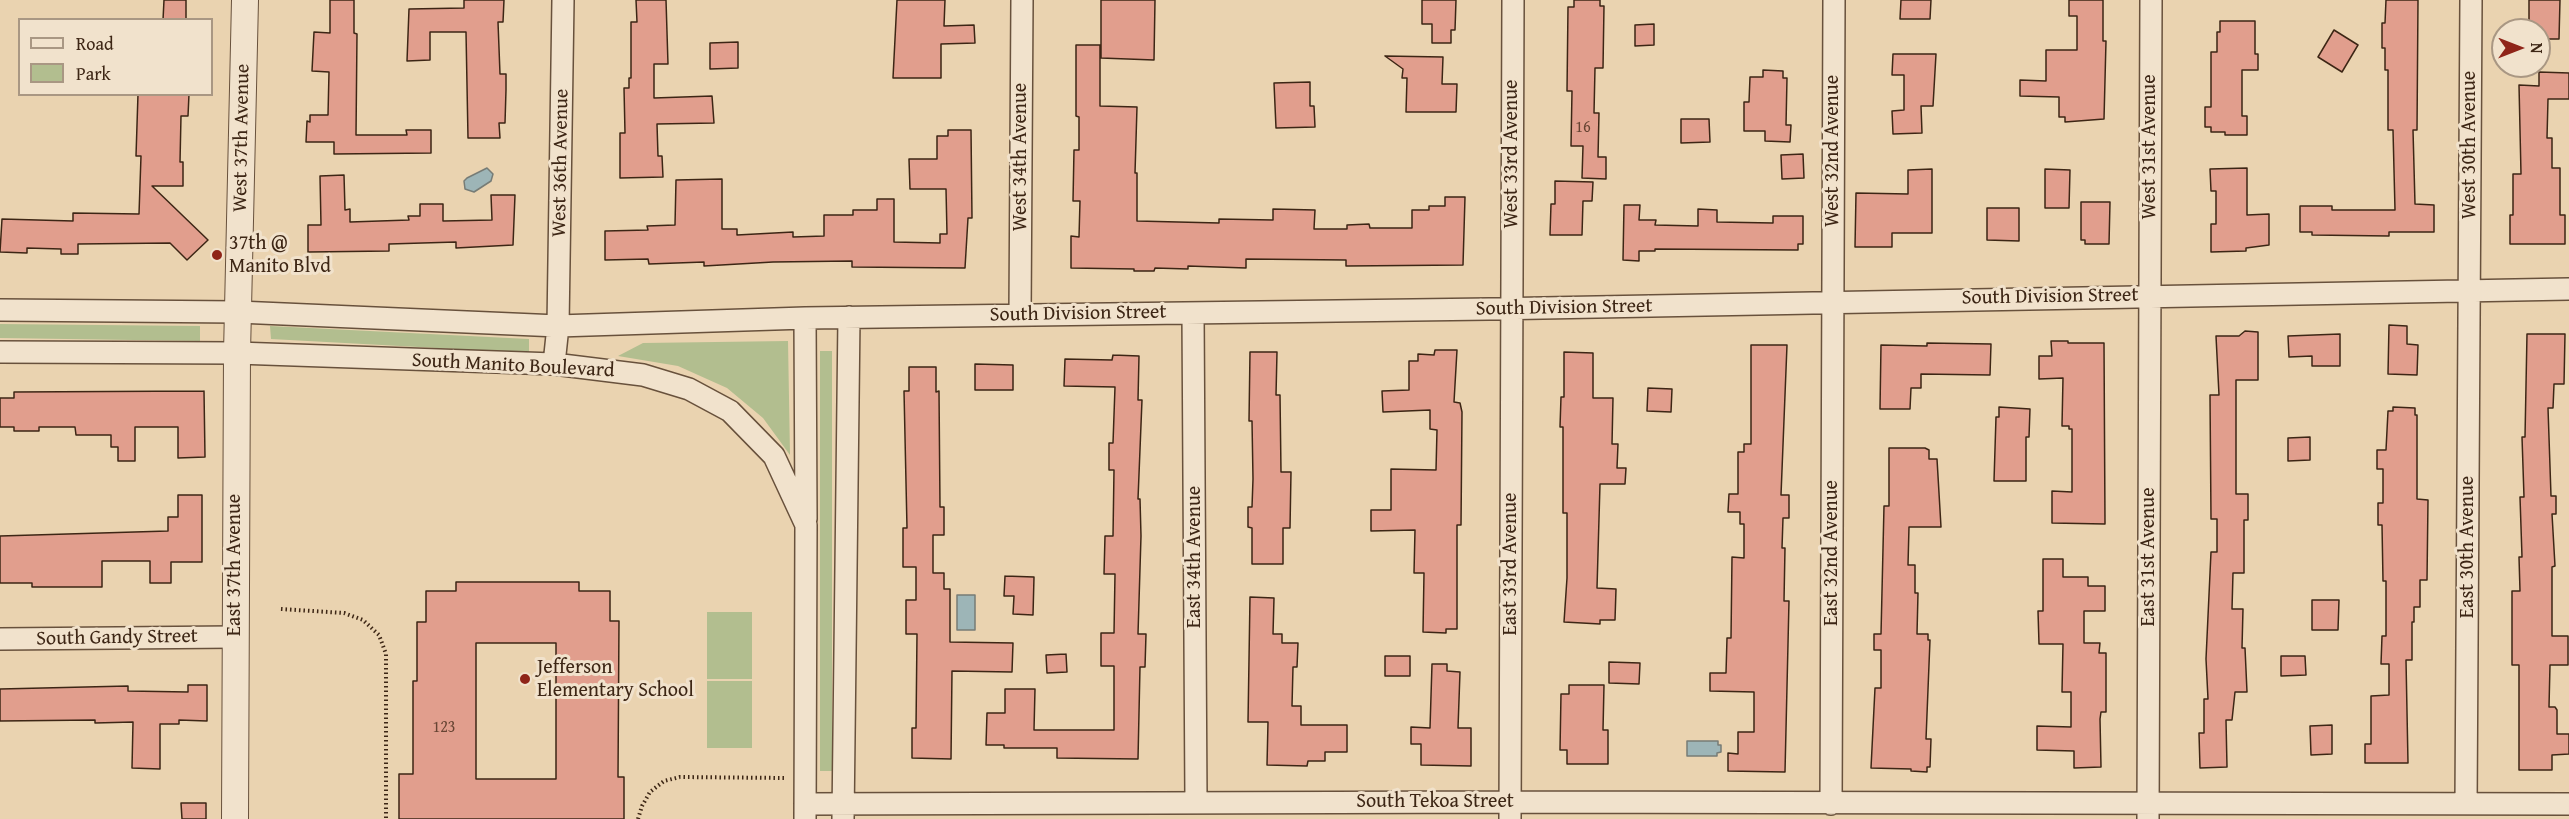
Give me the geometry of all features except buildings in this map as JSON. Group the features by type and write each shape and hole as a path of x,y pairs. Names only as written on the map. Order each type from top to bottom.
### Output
{"street":[{"name":"West 37th Avenue","path":"238,312 245,0"},
{"name":"West 36th Avenue","path":"554,364 558,326 563,0"},
{"name":"West 34th Avenue","path":"1020,315 1022,0"},
{"name":"West 33rd Avenue","path":"1511,309 1513,0"},
{"name":"West 32nd Avenue","path":"1832,302 1834,0"},
{"name":"West 31st Avenue","path":"2149,295 2151,0"},
{"name":"West 30th Avenue","path":"2469,290 2471,0"},
{"name":"South Division Street","path":"558,326 805,318 1511,309 2149,295 2569,289"},
{"name":"East 30th Avenue","path":"2466,804 2469,290"},
{"name":"East 31st Avenue","path":"2148,811 2149,295"},
{"name":"East 32nd Avenue","path":"1831,804 1832,302"},
{"name":"East 33rd Avenue","path":"1510,810 1511,309"},
{"path":"0,310 238,312 558,326"},
{"name":"East 37th Avenue","path":"234,819 238,312"},
{"name":"East 34th Avenue","path":"1193,313 1196,802"},
{"path":"805,318 806,525"},
{"path":"843,811 849,318"},
{"name":"South Manito Boulevard","path":"0,352 237,353 554,364 643,375 689,389 730,411 774,456 806,525 805,812"},
{"name":"South Gandy Street","path":"0,639 234,637"},
{"name":"South Tekoa Street","path":"805,812 1196,802 1510,810 1831,804 2148,811 2569,804"}],"path":[{"path":"281,609 344,613 363,620 379,635 386,654 386,819"},
{"path":"639,819 642,806 650,792 664,781 680,777 786,778"}],"green space":[{"path":"0,324 200,326 200,341 0,338"},
{"path":"270,326 529,339 529,353 271,339"},
{"path":"788,341 790,455 763,418 727,388 678,366 618,356 643,343"},
{"path":"820,351 832,351 832,771 820,771"},
{"path":"707,612 752,612 752,679 707,679"},
{"path":"707,681 752,681 752,748 707,748"}],"water":[{"path":"487,168 493,174 491,181 474,192 465,189 464,181 467,178"},
{"path":"957,595 975,595 975,630 957,630"},
{"path":"1687,741 1718,741 1718,745 1721,745 1721,752 1717,753 1717,756 1687,756"}],"place":[{"name":"37th @ Manito Blvd","path":"217,255"},
{"name":"Jefferson Elementary School","path":"525,679"}]}
